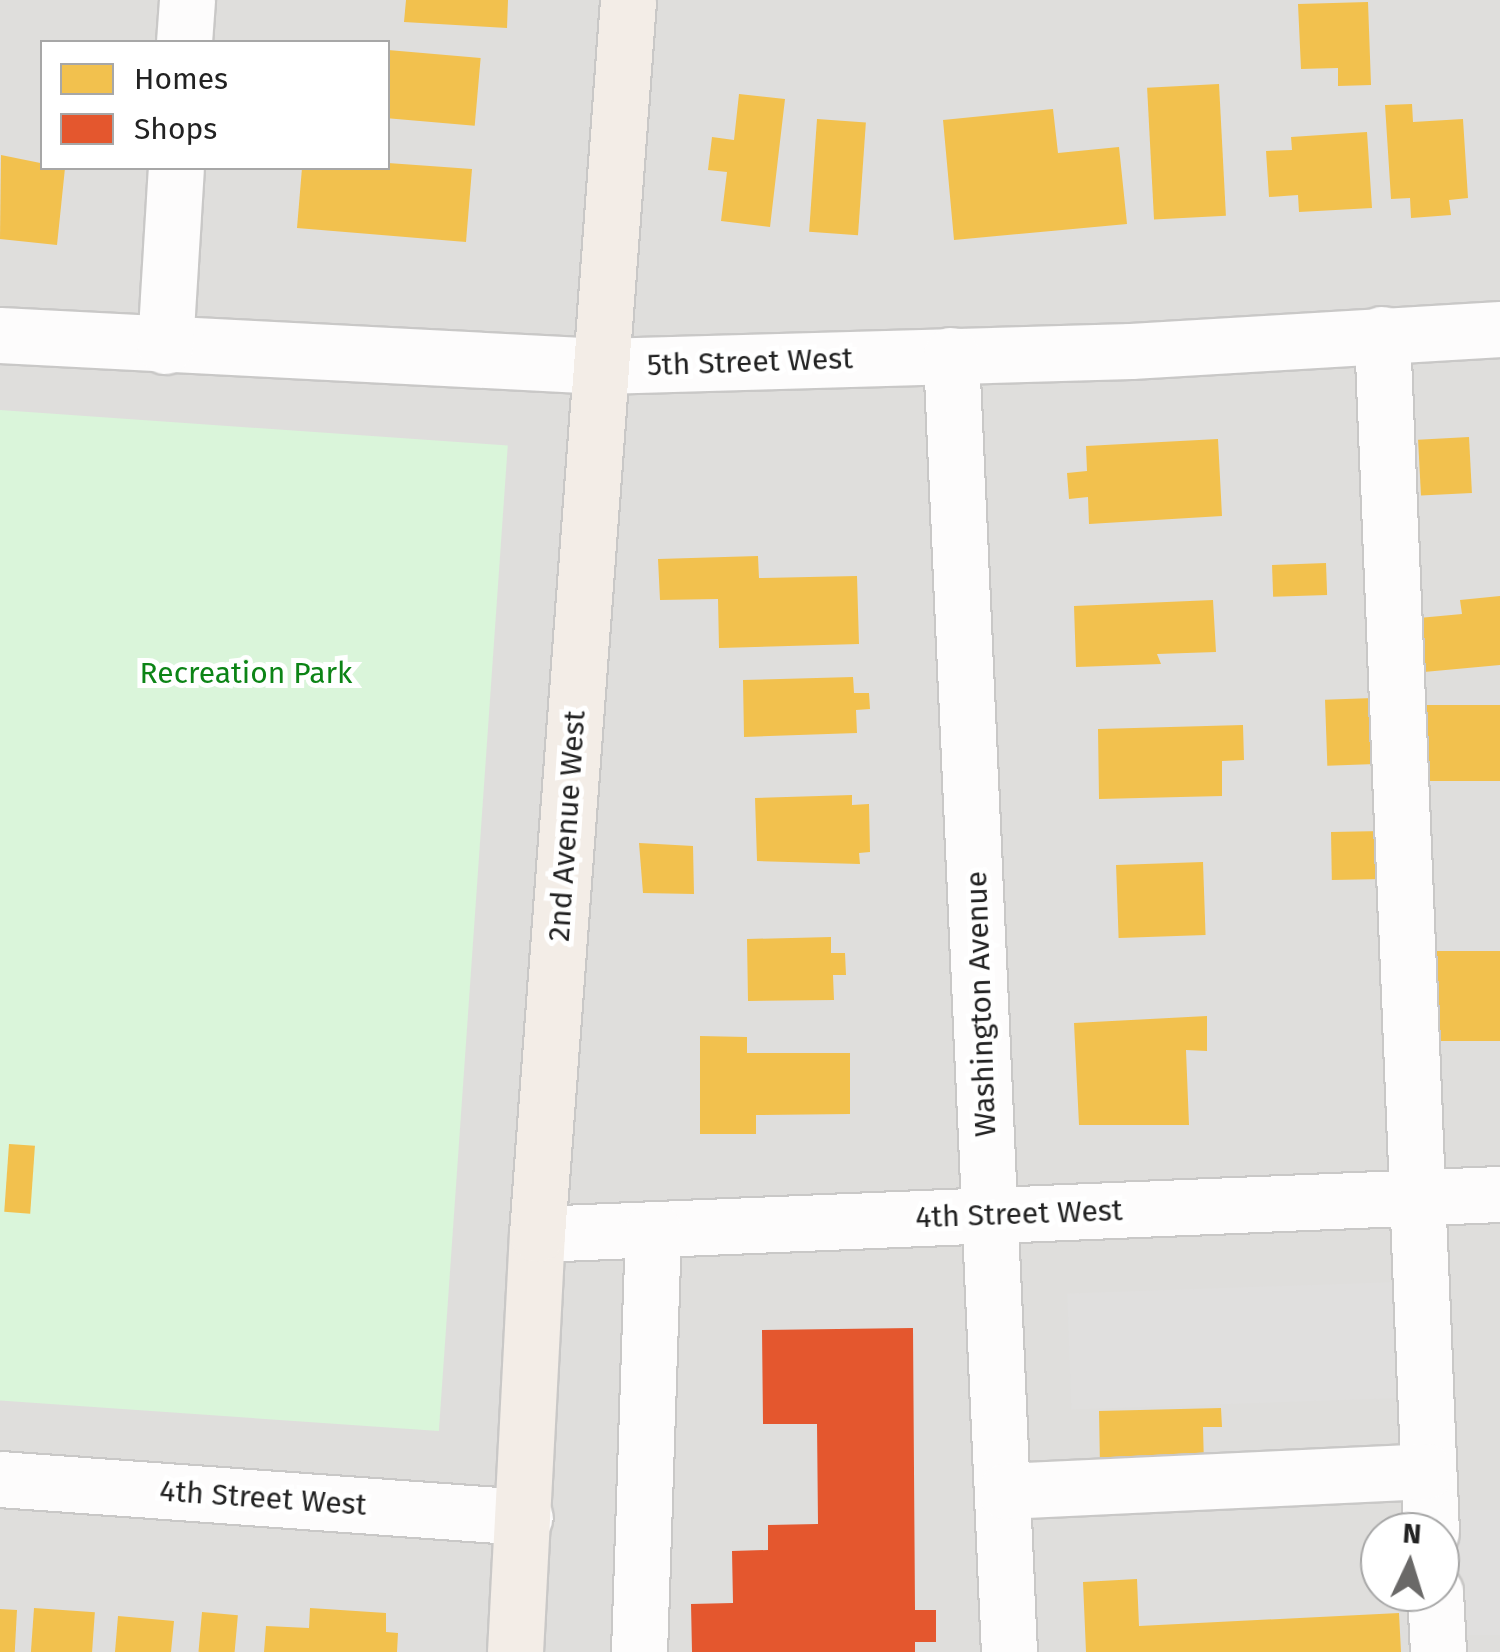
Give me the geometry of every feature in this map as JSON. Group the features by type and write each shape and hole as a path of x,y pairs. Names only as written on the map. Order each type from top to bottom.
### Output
{"main road":[{"name":"2nd Avenue West","path":"515,1652 537,1234 628,0"}],"street":[{"path":"184,40 187,0"},
{"path":"165,346 176,170"},
{"name":"5th Street West","path":"0,335 600,366 951,355 1500,329"},
{"path":"1382,334 1429,1512"},
{"name":"Washington Avenue","path":"951,355 1005,1490 1009,1652"},
{"name":"4th Street West","path":"537,1234 1500,1194"},
{"path":"638,1652 653,1230"},
{"path":"1005,1490 1426,1471"},
{"name":"4th Street West","path":"0,1479 525,1517"},
{"path":"1436,1612 1438,1652"}],"shaded area":[{"path":"0,0 1500,0 1500,1652 0,1652"},
{"path":"1397,1282 1401,1398 1071,1409 1067,1294"},
{"path":"1459,1510 1500,1510 1500,1635 1459,1635"}],"green space":[{"name":"Recreation Park","path":"0,410 508,446 439,1431 0,1400"}],"building: Homes":[{"path":"406,0 508,0 507,28 404,22"},
{"path":"1368,2 1371,85 1338,86 1338,68 1301,69 1298,4"},
{"path":"390,50 481,58 475,126 390,118"},
{"path":"1219,84 1226,216 1154,220 1147,88"},
{"path":"739,94 785,99 770,227 721,221 727,172 708,170 712,137 734,140"},
{"path":"1412,104 1413,122 1463,119 1468,198 1449,200 1451,215 1411,218 1410,198 1391,199 1385,105"},
{"path":"1053,109 1058,153 1119,147 1127,224 954,240 943,120"},
{"path":"817,119 866,122 858,235 809,232"},
{"path":"1367,132 1372,208 1299,212 1298,195 1269,197 1266,151 1292,150 1291,137"},
{"path":"1,155 40,163 40,170 65,170 57,245 0,239"},
{"path":"390,163 472,169 466,242 297,228 302,170 390,170"},
{"path":"1469,437 1472,493 1421,496 1418,440"},
{"path":"1218,439 1222,516 1089,524 1088,497 1069,499 1067,473 1087,471 1086,446"},
{"path":"758,556 759,578 857,576 859,644 719,648 718,599 660,600 658,559"},
{"path":"1326,563 1327,595 1273,597 1272,565"},
{"path":"1500,596 1500,665 1413,673 1408,619 1462,614 1460,600"},
{"path":"1213,600 1216,652 1157,654 1161,664 1076,667 1074,606"},
{"path":"853,677 854,693 869,693 870,709 856,710 857,733 744,737 743,680"},
{"path":"1373,698 1375,764 1327,766 1325,700"},
{"path":"1421,705 1500,705 1500,781 1421,781"},
{"path":"1243,725 1244,760 1222,761 1222,796 1099,799 1098,729"},
{"path":"852,795 852,805 869,804 870,852 859,853 860,864 757,861 755,798"},
{"path":"1383,831 1384,879 1332,880 1331,832"},
{"path":"639,843 693,846 694,894 643,893"},
{"path":"1203,862 1206,935 1119,938 1116,865"},
{"path":"831,937 831,953 845,953 846,975 833,975 834,1000 748,1001 747,939"},
{"path":"1434,951 1500,951 1500,1041 1434,1041"},
{"path":"1207,1016 1207,1051 1186,1050 1189,1125 1079,1125 1074,1023"},
{"path":"700,1036 747,1037 747,1053 850,1053 850,1114 756,1115 756,1134 700,1134"},
{"path":"9,1144 35,1146 30,1214 4,1212"},
{"path":"1221,1408 1222,1427 1203,1427 1204,1465 1100,1467 1099,1411"},
{"path":"1137,1579 1139,1626 1399,1613 1401,1652 1086,1652 1083,1582"},
{"path":"34,1608 95,1612 92,1652 31,1652"},
{"path":"310,1608 386,1613 386,1632 398,1633 397,1652 264,1652 266,1626 309,1628"},
{"path":"0,1609 17,1610 15,1652 0,1652"},
{"path":"202,1612 238,1615 235,1652 199,1652"},
{"path":"118,1616 174,1621 171,1652 115,1652"}],"building: Shops":[{"path":"913,1328 915,1610 936,1610 936,1642 915,1642 915,1652 692,1652 691,1604 733,1603 732,1551 768,1550 768,1525 818,1524 817,1424 763,1424 762,1330"}]}
